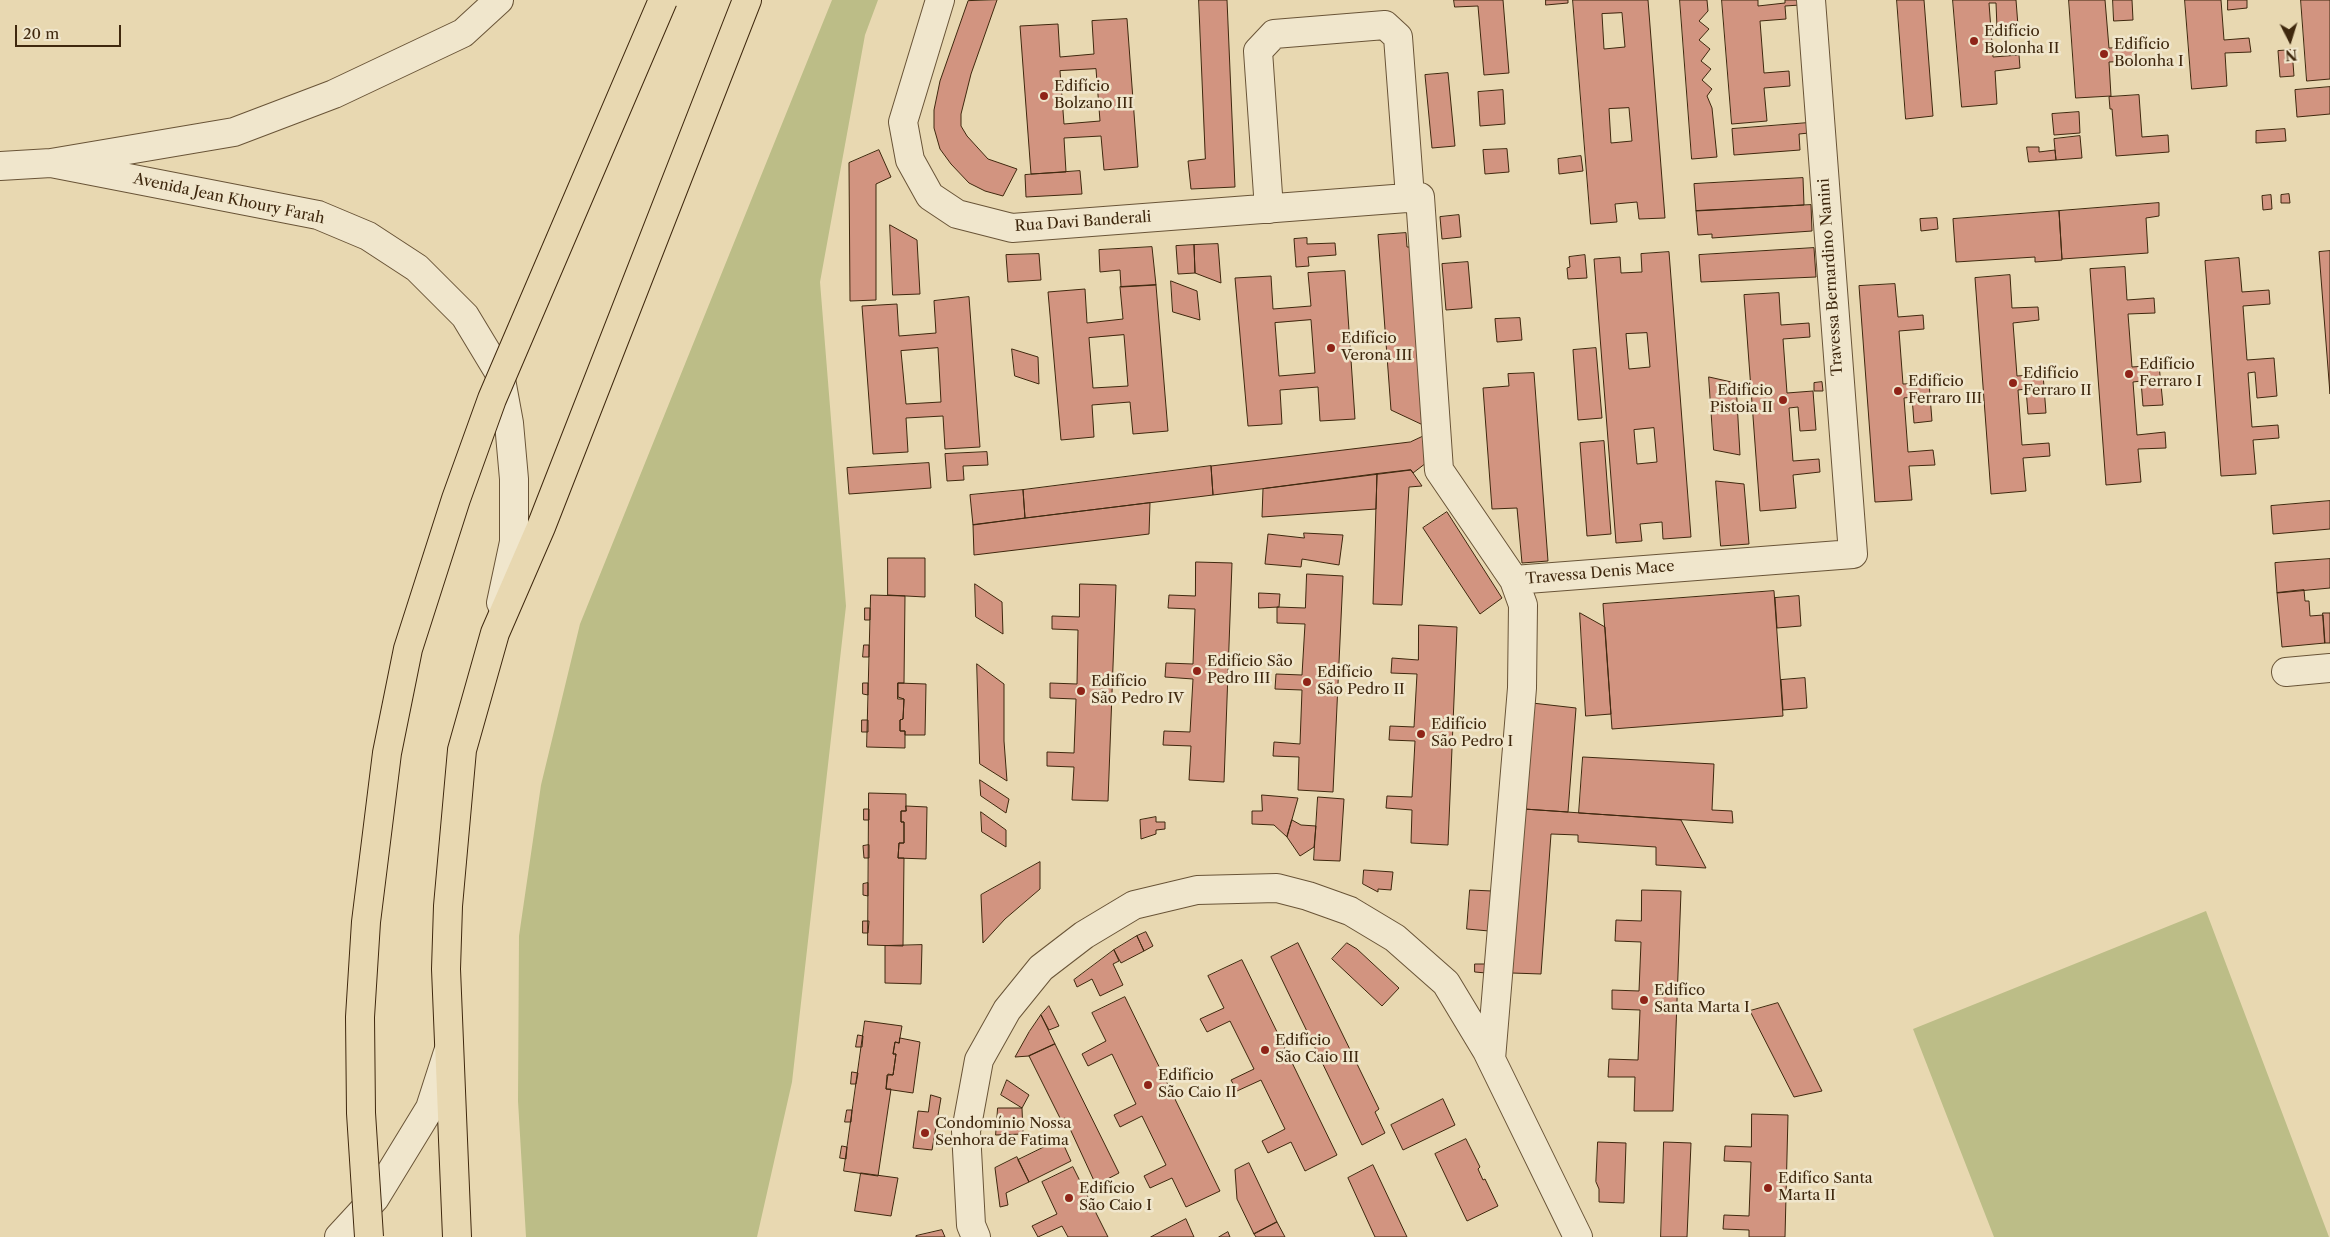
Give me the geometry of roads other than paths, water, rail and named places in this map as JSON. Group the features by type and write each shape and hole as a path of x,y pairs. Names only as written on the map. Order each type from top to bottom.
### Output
{"main road":[{"path":"369,1237 361,1113 360,1018 366,922 387,753 408,649 456,499 492,400 663,0"},
{"path":"457,1237 446,969 448,906 462,750 495,633 541,527 747,0"}],"street":[{"name":"Avenida Jean Khoury Farah","path":"0,166 51,163 234,132 334,94 463,33 499,0"},
{"name":"Rua Davi Banderali","path":"940,0 903,122 910,160 930,196 957,214 1012,228 1415,197"},
{"name":"Travessa Bernardino Nanini","path":"1811,0 1853,554"},
{"name":"Travessa Denis Mace","path":"1269,208 1258,50 1274,34 1385,25 1398,37 1415,197 1439,470 1514,580 1853,554"},
{"name":"Avenida Jean Khoury Farah","path":"51,163 318,215 368,236 418,268 465,316 500,374 509,423 514,479 514,542 495,633"},
{"path":"1491,1059 1522,688 1523,606 1514,580"},
{"path":"2286,672 2330,668"},
{"path":"976,1237 971,1225 966,1130 979,1060 1007,1010 1041,968 1084,935 1134,905 1196,890 1277,888 1308,896 1350,911 1395,938 1446,983 1491,1059 1578,1237"},
{"path":"339,1237 375,1198 430,1108 448,1052"}],"place":[{"name":"Edifício Bolonha II","path":"1974,41"},
{"name":"Edifício Bolonha I","path":"2104,54"},
{"name":"Edifício Bolzano III","path":"1044,96"},
{"name":"Edifício Verona III","path":"1331,348"},
{"name":"Edifício Ferraro I","path":"2129,374"},
{"name":"Edifício Ferraro II","path":"2013,383"},
{"name":"Edifício Ferraro III","path":"1898,391"},
{"name":"Edifício Pistoia II","path":"1783,400"},
{"name":"Edifício São Pedro III","path":"1197,671"},
{"name":"Edifício São Pedro II","path":"1307,682"},
{"name":"Edifício São Pedro IV","path":"1081,691"},
{"name":"Edifício São Pedro I","path":"1421,734"},
{"name":"Edifíco Santa Marta I","path":"1644,1000"},
{"name":"Edifício São Caio III","path":"1265,1050"},
{"name":"Edifício São Caio II","path":"1148,1085"},
{"name":"Condomínio Nossa Senhora de Fatima","path":"925,1133"},
{"name":"Edifíco Santa Marta II","path":"1768,1188"},
{"name":"Edifício São Caio I","path":"1069,1198"}]}
